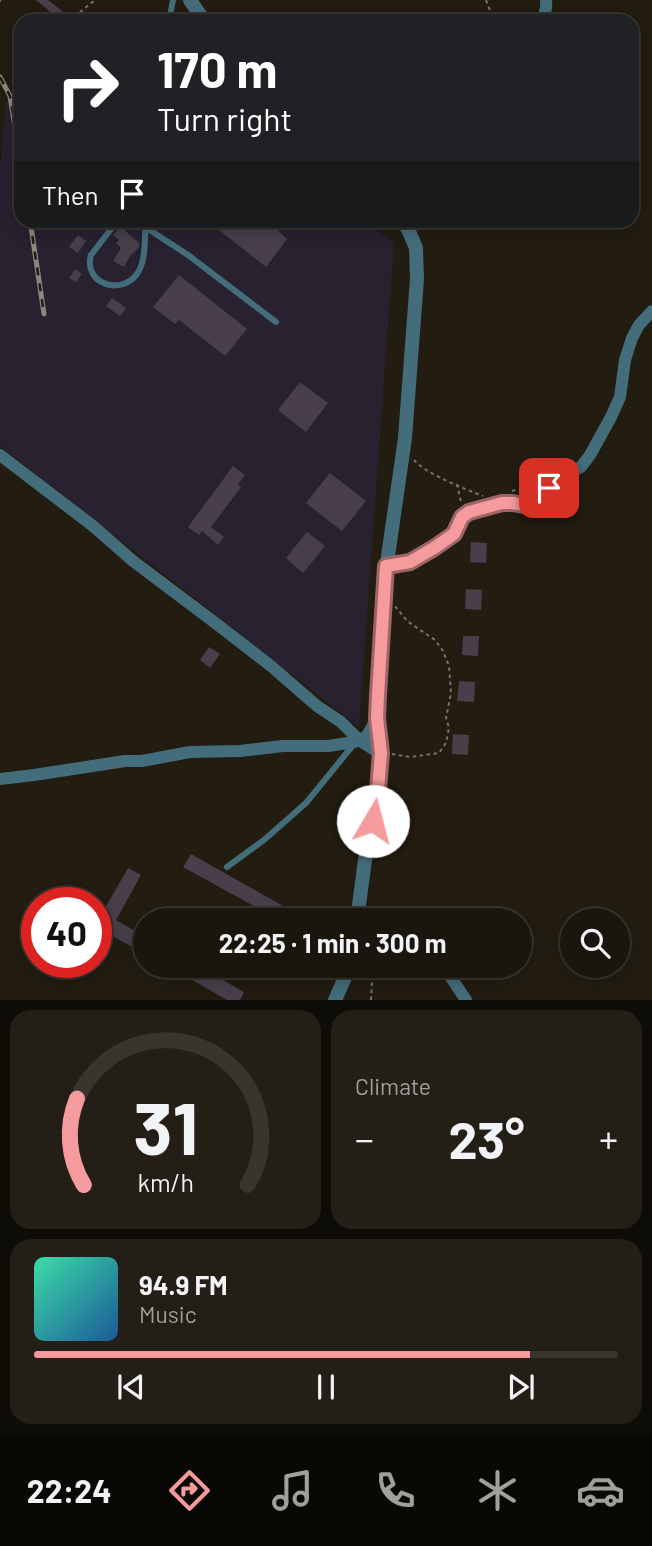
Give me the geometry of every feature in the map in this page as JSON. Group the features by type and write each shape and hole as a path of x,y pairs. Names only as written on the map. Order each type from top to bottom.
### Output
{"street":[{"path":"361,908 365,860 377,802 381,753 377,718 383,591 405,438 417,279 416,248 407,228"},
{"path":"386,566 410,562 434,548 454,534 462,517 469,512 502,503 530,503 559,479 581,467 620,397 625,360 632,338 639,325 652,311"},
{"path":"0,455 84,519 133,561 260,657 317,706 341,722 357,741 381,753"},
{"path":"0,779 124,761 152,760 190,752 328,746 357,741 367,736 377,718"},
{"path":"335,1000 345,978"},
{"path":"451,978 466,1000"}],"lane":[{"path":"112,228 91,255 89,267 97,279 119,286 138,273 143,258 145,228"},
{"path":"151,228 276,323"},
{"path":"227,867 264,840 306,803 357,741"}],"path":[{"path":"78,14 95,0"},
{"path":"412,457 422,467 486,496"},
{"path":"457,484 462,517"},
{"path":"510,492 537,484"},
{"path":"381,753 410,757 439,753 448,734 446,718 451,693 449,666 443,651 435,640 407,621 383,591"},
{"path":"371,1000 372,978"}],"shaded area":[{"path":"14,98 14,228 374,228 394,243 359,727 0,446 0,169 6,99"}],"building":[{"path":"36,0 48,0 66,14 53,14"},
{"path":"122,228 139,243 139,247 124,267 113,261 121,248 116,243 119,240 113,235"},
{"path":"275,228 287,239 266,267 219,229"},
{"path":"78,235 86,241 78,253 69,247"},
{"path":"75,269 82,274 76,282 69,278"},
{"path":"179,275 247,329 225,356 179,320 175,324 153,307"},
{"path":"112,298 126,308 120,316 106,306"},
{"path":"300,382 328,403 306,432 278,410"},
{"path":"233,466 245,475 238,484 241,487 211,527 224,537 218,545 202,531 199,535 188,527"},
{"path":"330,473 366,501 342,531 306,503"},
{"path":"307,532 325,546 303,573 286,558"},
{"path":"471,542 487,543 486,563 470,562"},
{"path":"466,589 482,590 481,610 465,609"},
{"path":"463,636 479,636 478,656 462,655"},
{"path":"209,647 220,654 210,668 200,660"},
{"path":"459,681 475,682 474,702 457,701"},
{"path":"453,734 469,735 468,755 452,754"},
{"path":"191,854 287,908 257,908 183,867"},
{"path":"128,868 141,875 116,920 133,930 133,947 112,936 112,896"},
{"path":"189,978 219,978 244,992 240,1000 227,1000"}],"railway":[{"path":"0,77 10,96 14,121"},
{"path":"31,228 44,314"}],"route":[{"path":"373,821 381,753 377,718 386,566 410,562 434,548 454,534 462,517 469,512 502,503 530,503 549,488"}]}
